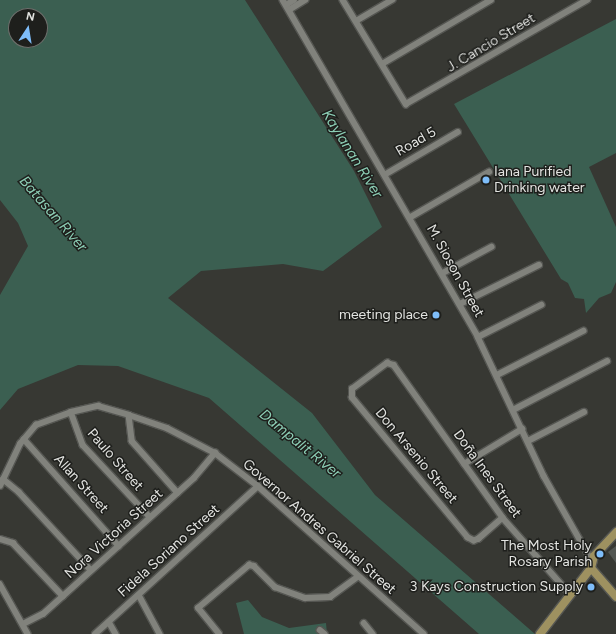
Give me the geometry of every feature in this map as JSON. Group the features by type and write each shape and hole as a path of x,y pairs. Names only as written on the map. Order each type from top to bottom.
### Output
{"main road":[{"path":"543,631 616,532"},
{"path":"591,565 616,597"}],"street":[{"path":"286,5 294,0"},
{"path":"286,5 305,0"},
{"path":"343,0 382,64 491,0"},
{"path":"356,21 392,0"},
{"name":"J. Cancio Street","path":"382,64 406,104 586,0"},
{"name":"M. Sioson Street","path":"286,5 411,217 478,337 522,429 591,565"},
{"name":"Road 5","path":"386,174 458,132"},
{"path":"411,217 489,172"},
{"path":"443,273 491,247"},
{"path":"460,304 539,265"},
{"path":"478,337 541,305"},
{"path":"497,374 583,331"},
{"path":"513,410 606,362"},
{"name":"Doña Ines Street","path":"390,363 503,518 570,595"},
{"name":"Don Arsenio Street","path":"390,363 352,389 352,398 468,538 479,539 503,518"},
{"name":"Governor Andres Gabriel Street","path":"0,486 24,439 36,425 71,412 98,406 167,428 215,453 258,486 424,634"},
{"name":"Paulo Street","path":"71,412 83,445 150,518"},
{"path":"528,441 584,412"},
{"path":"129,415 130,437 178,493"},
{"path":"464,464 522,429"},
{"name":"Allan Street","path":"24,439 119,546"},
{"name":"Nora Victoria Street","path":"22,624 43,614 178,493 215,453"},
{"path":"3,479 19,492 92,570"},
{"name":"Fidela Soriano Street","path":"95,634 258,486"},
{"path":"0,539 13,543 63,596"},
{"path":"219,634 198,610 249,565 254,566 275,588 305,598 335,594 358,576"},
{"path":"0,584 28,634"},
{"path":"139,595 160,634"},
{"path":"109,622 116,634"},
{"path":"364,623 373,634"}],"water":[{"path":"0,0 245,0 354,171 382,227 323,271 283,264 201,271 168,298 312,413 375,495 535,634 479,634 209,398 118,366 78,365 18,389 0,410 0,295 28,246 18,223 0,200"},
{"path":"616,19 616,153 589,167 616,227 616,282 611,293 599,298 586,313 584,299 575,298 568,283 561,279 454,104"},
{"path":"248,600 262,617 289,628 326,623 327,634 244,634 236,603"}],"building":[{"path":"616,546 616,563 608,552"}],"place":[{"name":"Iana Purified Drinking water","path":"486,180"},
{"name":"meeting place","path":"436,315"},
{"name":"The Most Holy Rosary Parish","path":"600,554"},
{"name":"3 Kays Construction Supply","path":"591,587"}],"water label":[{"name":"Kaylanan River","path":"352,154"},
{"name":"Batasan River","path":"53,214"},
{"name":"Dampalit River","path":"300,444"}]}
